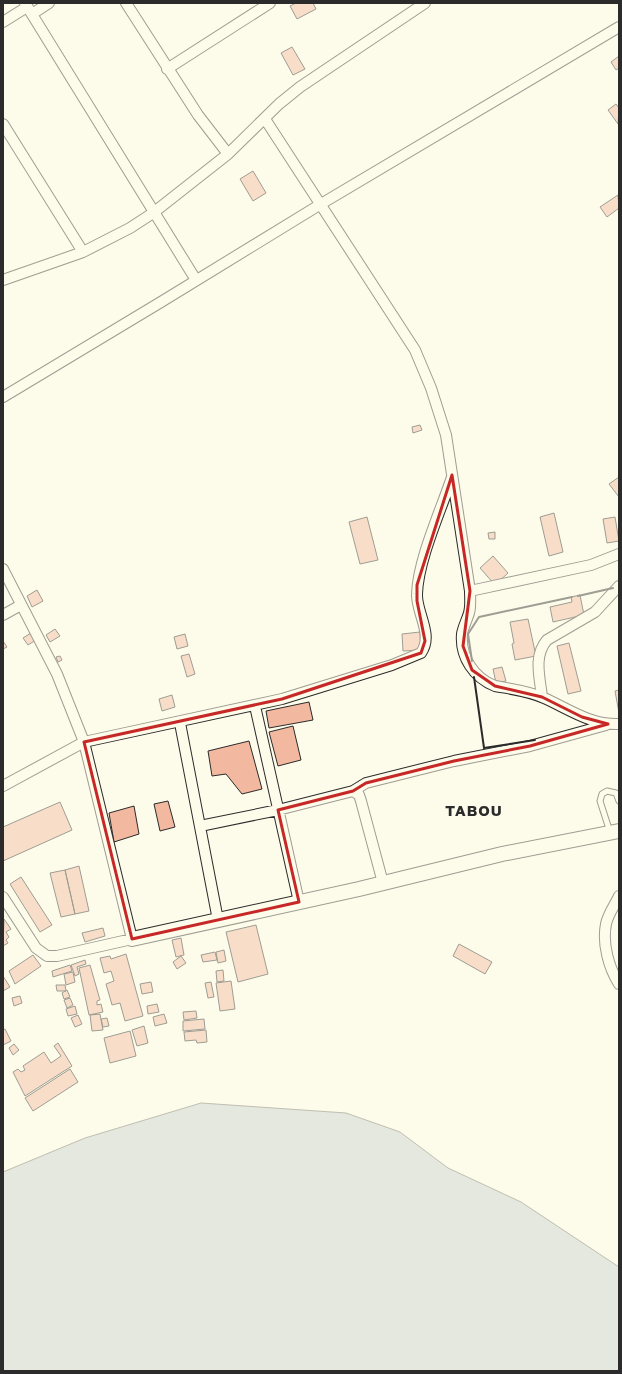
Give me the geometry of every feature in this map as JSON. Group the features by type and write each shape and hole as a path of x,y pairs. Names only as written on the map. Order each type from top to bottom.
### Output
{"street":[{"path":"3,22 28,8 49,3"},
{"path":"126,3 198,115 228,154"},
{"path":"168,69 270,3"},
{"path":"3,280 83,252 118,235 153,213 228,154 265,120 279,104 300,87 425,3"},
{"path":"28,8 153,213 196,280"},
{"path":"3,397 321,204 619,27"},
{"path":"265,120 321,204 422,365 442,418 470,591 469,611 462,635 466,659 472,670 488,684 542,697 582,717 608,724 619,724"},
{"path":"3,124 83,252"},
{"path":"3,786 84,742 180,723 312,691 392,665 421,653 426,641 425,629 416,601 417,585 452,475"},
{"path":"470,591 591,565 619,554"},
{"path":"3,569 57,674 84,742 132,939"},
{"path":"542,697 538,659 542,647 547,640 595,612 619,586"},
{"path":"3,615 21,605"},
{"path":"255,706 299,902"},
{"path":"180,723 218,920"},
{"path":"200,826 278,810 353,791 366,783 454,761 530,746 608,724"},
{"path":"353,791 359,795 361,801 383,883"},
{"path":"3,897 29,940 41,953 47,956 56,956 383,883 502,854 615,831"},
{"path":"619,896 606,923 605,940 611,967 619,984"}],"lane":[{"path":"615,831 600,801 602,794 607,791 616,794 619,801"}],"highlighted area":[{"path":"452,475 470,591 463,646 472,670 495,686 542,697 582,717 608,724 530,746 454,761 366,783 353,791 278,810 299,902 132,939 84,742 282,699 421,653 425,641 417,601 417,585"}],"shaded area":[{"path":"201,1103 346,1113 400,1132 448,1168 521,1202 619,1267 619,1371 3,1371 3,1172 85,1138"}],"building":[{"path":"296,3 313,3 316,9 297,19 290,6"},
{"path":"292,47 305,69 293,75 281,53"},
{"path":"619,56 619,68 616,70 611,62"},
{"path":"616,104 619,108 618,124 608,110"},
{"path":"253,171 266,193 253,201 240,179"},
{"path":"618,195 619,208 607,217 600,207"},
{"path":"420,425 422,430 413,433 412,427"},
{"path":"619,477 619,497 609,484"},
{"path":"554,513 563,552 549,556 540,517"},
{"path":"367,517 378,560 360,564 349,522"},
{"path":"615,517 619,541 607,543 603,519"},
{"path":"495,532 495,539 489,539 488,533"},
{"path":"493,556 508,573 495,585 480,568"},
{"path":"37,590 43,601 32,607 27,596"},
{"path":"580,595 584,615 553,622 550,607 572,602 571,597"},
{"path":"528,619 536,656 515,660 512,644 514,643 510,622"},
{"path":"55,629 60,636 50,642 46,635"},
{"path":"420,632 421,650 403,651 402,634"},
{"path":"31,633 36,640 28,645 23,638"},
{"path":"185,634 188,646 177,649 174,637"},
{"path":"3,641 7,647 3,649"},
{"path":"569,643 581,691 568,694 557,646"},
{"path":"189,654 195,674 187,677 181,656"},
{"path":"60,656 62,660 58,662 56,657"},
{"path":"502,667 506,681 496,683 493,669"},
{"path":"619,690 619,713 615,691"},
{"path":"172,695 175,707 162,711 159,699"},
{"path":"309,702 313,720 269,728 266,711"},
{"path":"293,726 301,760 278,766 269,732"},
{"path":"249,741 262,789 242,794 226,774 212,776 208,751"},
{"path":"168,801 175,827 160,831 154,804"},
{"path":"60,802 72,830 3,861 3,827"},
{"path":"134,806 139,834 114,842 109,813"},
{"path":"79,866 89,911 75,914 65,870"},
{"path":"65,870 75,914 61,917 50,873"},
{"path":"21,877 52,925 40,932 10,884"},
{"path":"4,919 11,929 6,932 9,937 6,940 8,943 3,946"},
{"path":"256,925 268,974 238,982 226,932"},
{"path":"103,928 105,936 85,942 82,933"},
{"path":"181,938 184,955 176,957 172,940"},
{"path":"459,944 492,962 485,974 453,956"},
{"path":"224,950 226,961 218,963 216,952"},
{"path":"215,952 217,960 203,962 201,955"},
{"path":"126,954 143,1016 125,1021 120,1003 112,1005 106,984 114,981 111,971 104,973 100,958 110,956 111,959"},
{"path":"33,955 41,966 15,984 9,971"},
{"path":"181,956 186,963 177,969 173,962"},
{"path":"85,960 86,964 77,967 79,974 75,976 71,965"},
{"path":"70,965 72,971 53,977 52,971"},
{"path":"90,965 100,1000 97,1001 97,1005 101,1004 103,1012 89,1015 79,968"},
{"path":"223,970 224,981 217,982 216,971"},
{"path":"73,972 75,982 66,985 64,974"},
{"path":"3,976 10,987 3,991"},
{"path":"231,981 235,1009 220,1011 216,983"},
{"path":"151,982 153,992 142,994 140,984"},
{"path":"211,982 214,997 208,998 205,983"},
{"path":"56,985 65,985 66,991 57,991"},
{"path":"67,990 70,997 64,999 62,993"},
{"path":"20,996 22,1003 14,1006 12,998"},
{"path":"70,998 73,1005 67,1008 64,1000"},
{"path":"157,1004 159,1012 148,1014 147,1006"},
{"path":"75,1006 77,1014 68,1016 66,1009"},
{"path":"196,1011 197,1018 184,1020 183,1012"},
{"path":"100,1014 103,1030 92,1031 90,1015"},
{"path":"164,1014 167,1023 155,1026 153,1017"},
{"path":"78,1015 82,1024 75,1027 71,1018"},
{"path":"107,1018 109,1026 103,1027 101,1019"},
{"path":"204,1019 205,1029 183,1031 183,1021"},
{"path":"144,1026 148,1043 137,1046 132,1030"},
{"path":"5,1029 11,1041 3,1045 3,1030"},
{"path":"206,1030 207,1042 197,1043 196,1040 185,1041 184,1032"},
{"path":"130,1031 136,1056 110,1063 104,1038"},
{"path":"58,1043 72,1066 25,1096 13,1072 18,1069 21,1072 25,1070 23,1066 44,1052 51,1063 61,1056 54,1046"},
{"path":"14,1044 19,1050 13,1055 9,1048"},
{"path":"70,1069 78,1082 33,1111 25,1098"}],"wall":[{"path":"578,596 613,588"},
{"path":"472,661 468,634 479,617 572,597"},
{"path":"474,677 484,748 535,740"}],"district":[{"name":"TABOU","path":"474,810"}]}
